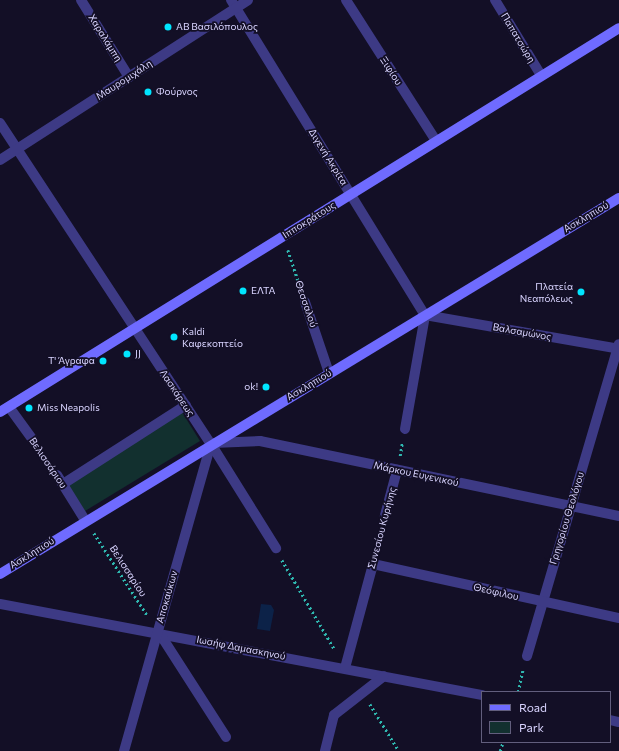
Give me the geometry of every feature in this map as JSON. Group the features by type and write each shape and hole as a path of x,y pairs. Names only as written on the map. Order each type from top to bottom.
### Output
{"street":[{"name":"Χαραλάμπη","path":"81,0 129,77"},
{"name":"Μαυρομιχάλη","path":"0,160 129,77 234,4 248,0"},
{"name":"Ξιφίου","path":"346,0 436,141"},
{"name":"Παπατσώρη","path":"495,0 541,75"},
{"name":"Διγενή Ακρίτα","path":"234,4 424,315"},
{"name":"Ιπποκράτους","path":"4,410 541,75 619,28"},
{"name":"Λασκάρεως","path":"0,123 134,329 186,405 276,548"},
{"name":"Ασκληπιού","path":"0,574 85,520 619,198"},
{"name":"Θεσσαλού","path":"305,302 329,373"},
{"name":"Βαλσαμώνος","path":"424,315 619,347"},
{"path":"405,430 424,315"},
{"name":"Γρηγορίου Θεολόγου","path":"527,656 619,347"},
{"path":"63,484 186,405"},
{"name":"Βελισσάριου","path":"4,410 32,439"},
{"name":"Μάρκου Ευγενικού","path":"211,444 260,441 619,516"},
{"name":"Αποκαύκων","path":"124,751 211,444"},
{"name":"Συνεσίου Κυρήνης","path":"384,519 397,470"},
{"name":"Βελισσάριου","path":"58,475 85,520"},
{"name":"Συνεσίου Κυρήνης","path":"345,668 373,564"},
{"name":"Θεόφιλου","path":"373,564 619,618"},
{"name":"Ιωσήφ Δαμασκηνού","path":"0,604 158,632 481,695"},
{"path":"158,632 226,737"},
{"path":"325,751 334,715 362,690 384,676"}],"path":[{"name":"Θεσσαλού","path":"283,236 305,302"},
{"path":"397,470 405,430"},
{"name":"Βελισσάριου","path":"32,439 58,475"},
{"name":"Συνεσίου Κυρήνης","path":"373,564 384,519"},
{"name":"Βελισσαρίου","path":"85,520 158,632"},
{"path":"276,548 345,668"},
{"path":"518,691 527,656"},
{"path":"362,690 399,751"}],"green space":[{"path":"182,412 200,441 85,511 68,485"}],"water":[{"path":"261,604 271,605 274,610 270,631 257,629"}],"place":[{"name":"ΑΒ Βασιλόπουλος","path":"168,27"},
{"name":"Φούρνος","path":"148,92"},
{"name":"ΕΛΤΑ","path":"243,291"},
{"name":"Πλατεία Νεαπόλεως","path":"581,292"},
{"name":"Kaldi Καφεκοπτείο","path":"174,337"},
{"name":"JJ","path":"127,354"},
{"name":"Τ' Άγραφα","path":"103,361"},
{"name":"ok!","path":"266,387"},
{"name":"Miss Neapolis","path":"29,408"}]}
